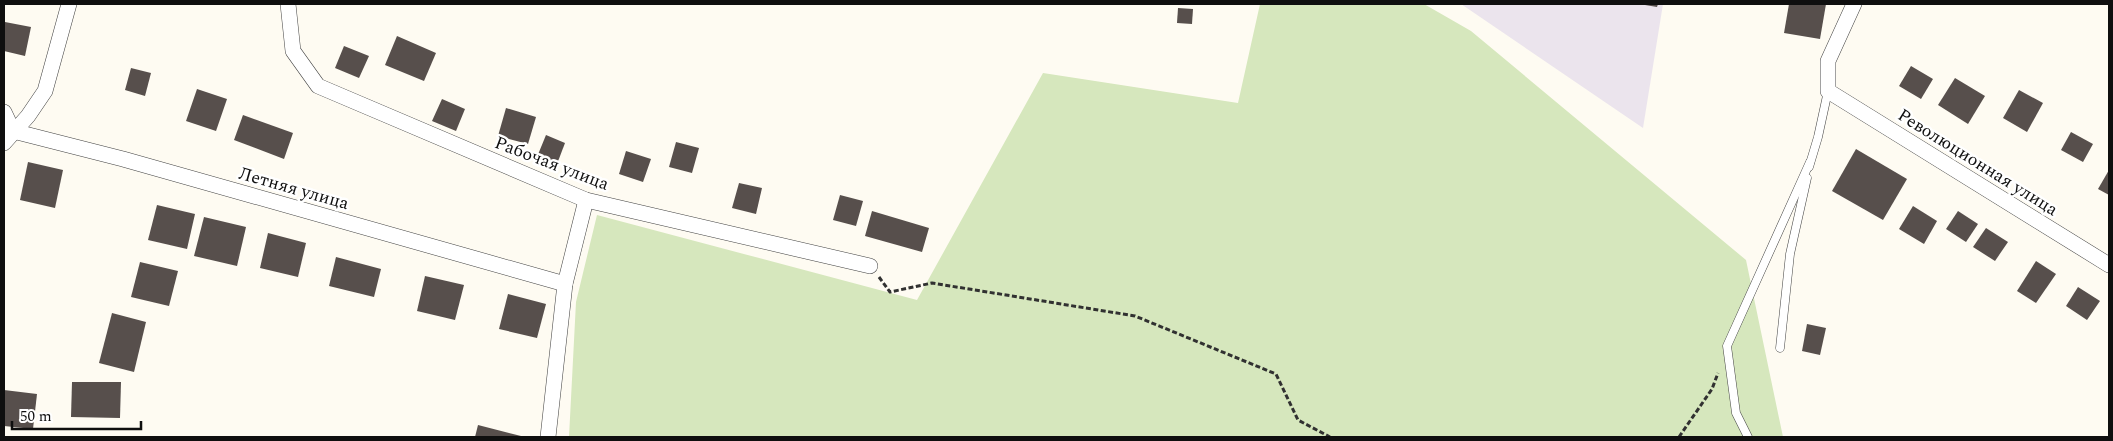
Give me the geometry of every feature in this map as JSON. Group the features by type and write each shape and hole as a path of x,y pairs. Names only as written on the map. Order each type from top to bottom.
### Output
{"street":[{"path":"8,137 28,116 45,91 69,4"},
{"name":"Рабочая улица","path":"288,4 293,51 318,86 586,200 870,266"},
{"path":"1828,91 1828,61 1854,4"},
{"name":"Революционная улица","path":"1828,91 2109,265"},
{"path":"4,112 8,137"},
{"name":"Летняя улица","path":"8,137 122,159 565,284"},
{"path":"548,437 565,284 586,200"}],"lane":[{"path":"1780,348 1790,254 1828,91"},
{"path":"1748,437 1736,413 1727,346 1810,162"}],"path":[{"path":"870,266 890,292 932,283 1135,316 1276,374 1298,420 1330,437"},
{"path":"1679,437 1712,389 1718,372"}],"shaded area":[{"path":"1461,4 1663,4 1643,128"}],"green space":[{"path":"1260,4 1424,4 1471,31 1746,260 1783,437 569,437 576,302 597,215 917,300 1043,73 1238,103"}],"building":[{"path":"1639,4 1658,4 1657,7"},
{"path":"1789,4 1826,4 1820,39 1784,33"},
{"path":"1178,8 1193,9 1192,24 1177,23"},
{"path":"5,22 31,27 25,56 4,51"},
{"path":"397,36 436,53 424,81 385,65"},
{"path":"344,46 369,56 359,78 335,68"},
{"path":"1911,66 1933,79 1921,99 1899,86"},
{"path":"131,68 151,73 145,96 125,90"},
{"path":"1955,78 1985,96 1968,124 1938,105"},
{"path":"197,89 227,99 216,131 186,121"},
{"path":"2019,90 2043,103 2027,132 2003,118"},
{"path":"442,99 465,109 456,131 432,121"},
{"path":"506,108 536,117 528,144 498,136"},
{"path":"243,115 293,133 284,159 234,140"},
{"path":"2071,132 2093,144 2083,162 2061,150"},
{"path":"546,135 565,143 557,164 537,157"},
{"path":"676,142 699,148 692,173 669,167"},
{"path":"1856,149 1907,179 1883,220 1832,191"},
{"path":"626,151 651,159 643,182 619,174"},
{"path":"28,162 63,170 55,208 20,200"},
{"path":"2109,170 2109,195 2098,189"},
{"path":"739,183 762,188 756,214 732,208"},
{"path":"840,195 863,201 856,226 833,220"},
{"path":"157,205 195,214 187,249 148,240"},
{"path":"1913,206 1937,221 1924,244 1899,229"},
{"path":"872,211 929,228 922,252 865,236"},
{"path":"1958,211 1978,224 1966,242 1946,229"},
{"path":"204,217 246,227 237,266 194,256"},
{"path":"1986,228 2008,242 1995,261 1973,247"},
{"path":"268,233 306,243 298,277 260,268"},
{"path":"336,257 381,269 374,297 329,286"},
{"path":"2036,261 2056,274 2036,303 2017,291"},
{"path":"140,262 178,271 169,306 131,297"},
{"path":"425,276 464,285 455,320 417,311"},
{"path":"2078,287 2100,301 2087,320 2066,306"},
{"path":"508,294 546,304 537,338 499,329"},
{"path":"112,313 146,322 134,372 99,363"},
{"path":"1807,324 1826,328 1820,355 1802,351"},
{"path":"72,382 121,382 120,418 71,417"},
{"path":"4,390 37,394 33,429 4,426"},
{"path":"478,425 525,437 475,437"}]}
